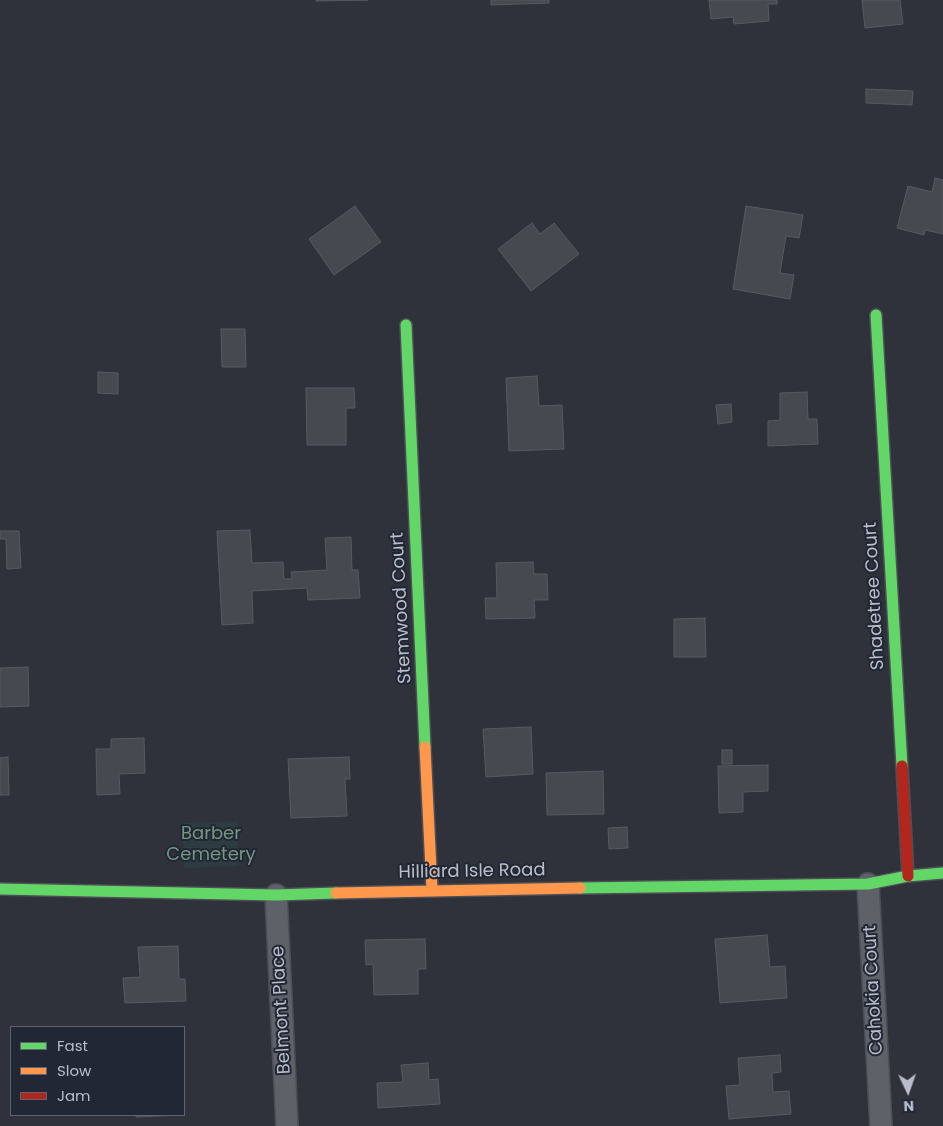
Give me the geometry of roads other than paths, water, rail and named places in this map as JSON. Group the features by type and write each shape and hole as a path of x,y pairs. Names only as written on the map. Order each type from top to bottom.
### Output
{"street":[{"name":"Shadetree Court","path":"876,315 908,876"},
{"name":"Stemwood Court","path":"406,325 432,890"},
{"name":"Hilliard Isle Road","path":"0,889 276,895 432,890 868,884 908,876 943,873"},
{"name":"Cahokia Court","path":"868,884 881,1126"},
{"name":"Belmont Place","path":"276,895 287,1126"}],"park label":[{"name":"Barber Cemetery","path":"211,844"}]}
